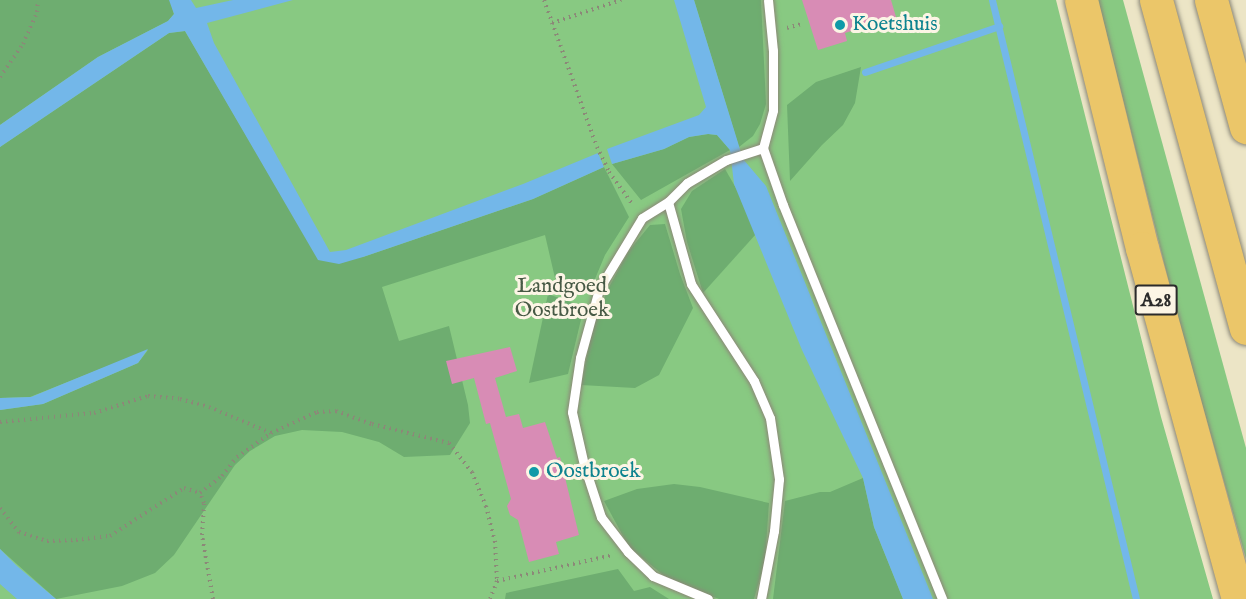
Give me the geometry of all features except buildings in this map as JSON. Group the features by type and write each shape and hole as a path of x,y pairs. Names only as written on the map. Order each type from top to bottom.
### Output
{"highway":[{"name":"A28","path":"1081,0 1142,248 1238,599"},
{"path":"1156,0 1246,328"},
{"path":"1211,0 1246,127"}],"lane":[{"path":"768,0 773,51 773,110 763,148 792,227 942,599"},
{"path":"708,599 652,576 628,552 601,517 584,465 572,412 580,358 599,289 642,218 668,202 687,183 726,160 763,148"},
{"path":"668,202 691,284 754,381 770,418 779,479 774,531 761,599"}],"path":[{"path":"0,77 23,44 37,12 38,0"},
{"path":"544,0 597,147 609,172 642,218"},
{"path":"552,23 621,0"},
{"path":"0,422 94,413 148,396 180,399 208,407 271,433"},
{"path":"200,493 222,476 237,457 271,433 317,412 336,411 372,424 449,443 472,472 486,506 495,541 497,581 490,599"},
{"path":"0,508 19,532 46,541 76,540 110,536 184,488 200,493"},
{"path":"200,493 204,503 202,535 213,599"},
{"path":"497,581 628,552"}],"green space":[{"name":"Landgoed Oostbroek","path":"0,0 1056,0 1161,417 1213,599 0,599"},
{"path":"0,0 170,0 174,14 168,21 98,57 0,125"},
{"path":"694,0 761,0 766,104 760,124 753,136 739,147"},
{"path":"1098,0 1123,0 1246,448 1246,559 1180,326"},
{"path":"185,31 319,260 363,257 533,199 604,167 629,217 605,255 590,291 558,291 545,235 382,287 399,341 449,326 468,405 470,423 450,455 404,457 379,442 342,432 302,430 275,436 250,451 235,465 174,555 155,573 122,586 56,599 0,549 0,410 43,404 138,363 148,350 30,397 0,398 0,147 169,33"},
{"path":"861,67 855,103 843,125 790,181 787,105 816,82"},
{"path":"717,135 730,150 641,200 612,164 664,149 689,137"},
{"path":"725,169 744,202 756,234 703,293 687,242 681,209 692,191"},
{"path":"665,224 693,308 659,375 635,388 581,385 593,326 608,289 628,252 650,225"},
{"path":"548,294 584,307 568,374 529,383"},
{"path":"863,478 874,527 903,599 773,599 785,501 820,492 830,492"},
{"path":"674,484 700,487 769,503 765,561 754,599 719,599 668,579 629,547 604,501 637,489"},
{"path":"618,569 634,591 650,587 669,599 505,599 506,593"}],"water":[{"path":"169,0 191,0 196,8 233,0 293,0 207,23 214,43 330,252 346,250 523,184 598,153 604,167 533,199 363,257 339,264 318,260 185,31 169,33 0,147 0,125 98,57 168,21 174,14"},
{"path":"674,0 694,0 743,159 766,186 933,599 903,599 874,527 863,478 802,350 734,184 730,150 717,135 708,134 689,137 664,149 612,164 607,149 699,115 706,107"},
{"path":"148,349 138,363 43,404 0,410 0,398 31,397"},
{"path":"0,549 56,599 17,599 0,584"}],"waterway":[{"path":"992,0 1136,599"},
{"path":"865,72 999,26"}],"place":[{"name":"Koetshuis","path":"840,25"},
{"name":"Oostbroek","path":"534,472"}]}
